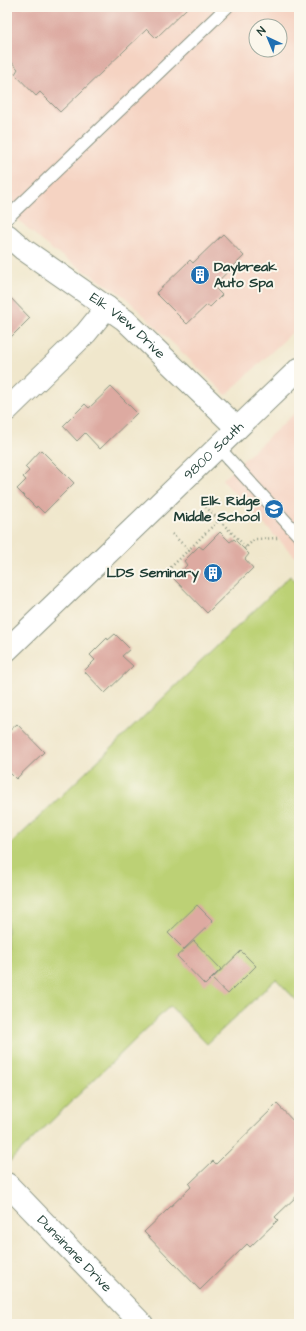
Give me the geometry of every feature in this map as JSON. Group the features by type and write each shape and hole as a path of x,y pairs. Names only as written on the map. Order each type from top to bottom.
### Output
{"street":[{"name":"Elk View Drive","path":"7,235 23,249 107,307 142,335 237,428"},
{"path":"7,410 86,333 107,307"},
{"name":"9800 South","path":"7,650 299,369"},
{"name":"Dunsinane Drive","path":"7,1184 142,1324"}],"lane":[{"path":"7,218 227,7"},
{"path":"218,447 299,536"}],"path":[{"path":"203,504 220,520 245,548 254,539 278,538"},
{"path":"165,573 220,520"},
{"path":"172,534 192,553"}],"shaded area":[{"path":"7,7 299,7 299,326 226,395 124,296 51,249 7,210"},
{"name":"Elk Ridge Middle School","path":"299,409 299,561 222,480"}],"green space":[{"path":"290,576 299,586 299,1003 276,979 207,1044 170,1006 7,1164 7,848"}],"building":[{"path":"7,7 188,7 156,38 147,29 60,112 40,92 36,96 15,74 18,69 7,57"},
{"name":"Daybreak Auto Spa","path":"223,234 244,256 213,286 222,295 210,307 207,305 187,324 156,293 190,260 193,263"},
{"path":"7,294 30,318 7,341"},
{"path":"111,387 137,413 100,449 85,433 77,441 63,426 85,404 89,408"},
{"path":"41,450 74,483 44,513 37,506 36,508 17,489 26,480 23,477 29,471 25,467"},
{"name":"LDS Seminary","path":"220,532 230,542 234,539 249,554 245,559 253,568 207,613 174,579 187,565 184,561 199,546 203,549"},
{"path":"115,634 130,649 122,656 133,666 105,693 84,671 95,660 90,655 107,638 108,640"},
{"path":"17,724 44,752 16,779 7,770 7,733"},
{"path":"197,905 213,921 184,949 168,933"},
{"path":"194,941 221,969 205,985 177,956"},
{"path":"241,951 256,966 228,994 212,979"},
{"path":"277,1104 299,1127 299,1194 275,1217 278,1220 250,1247 247,1244 200,1290 144,1232 191,1187 189,1184 213,1161 216,1164"}],"place":[{"name":"Daybreak Auto Spa","path":"200,275"},
{"name":"Elk Ridge Middle School","path":"274,509"},
{"name":"LDS Seminary","path":"213,573"}]}
